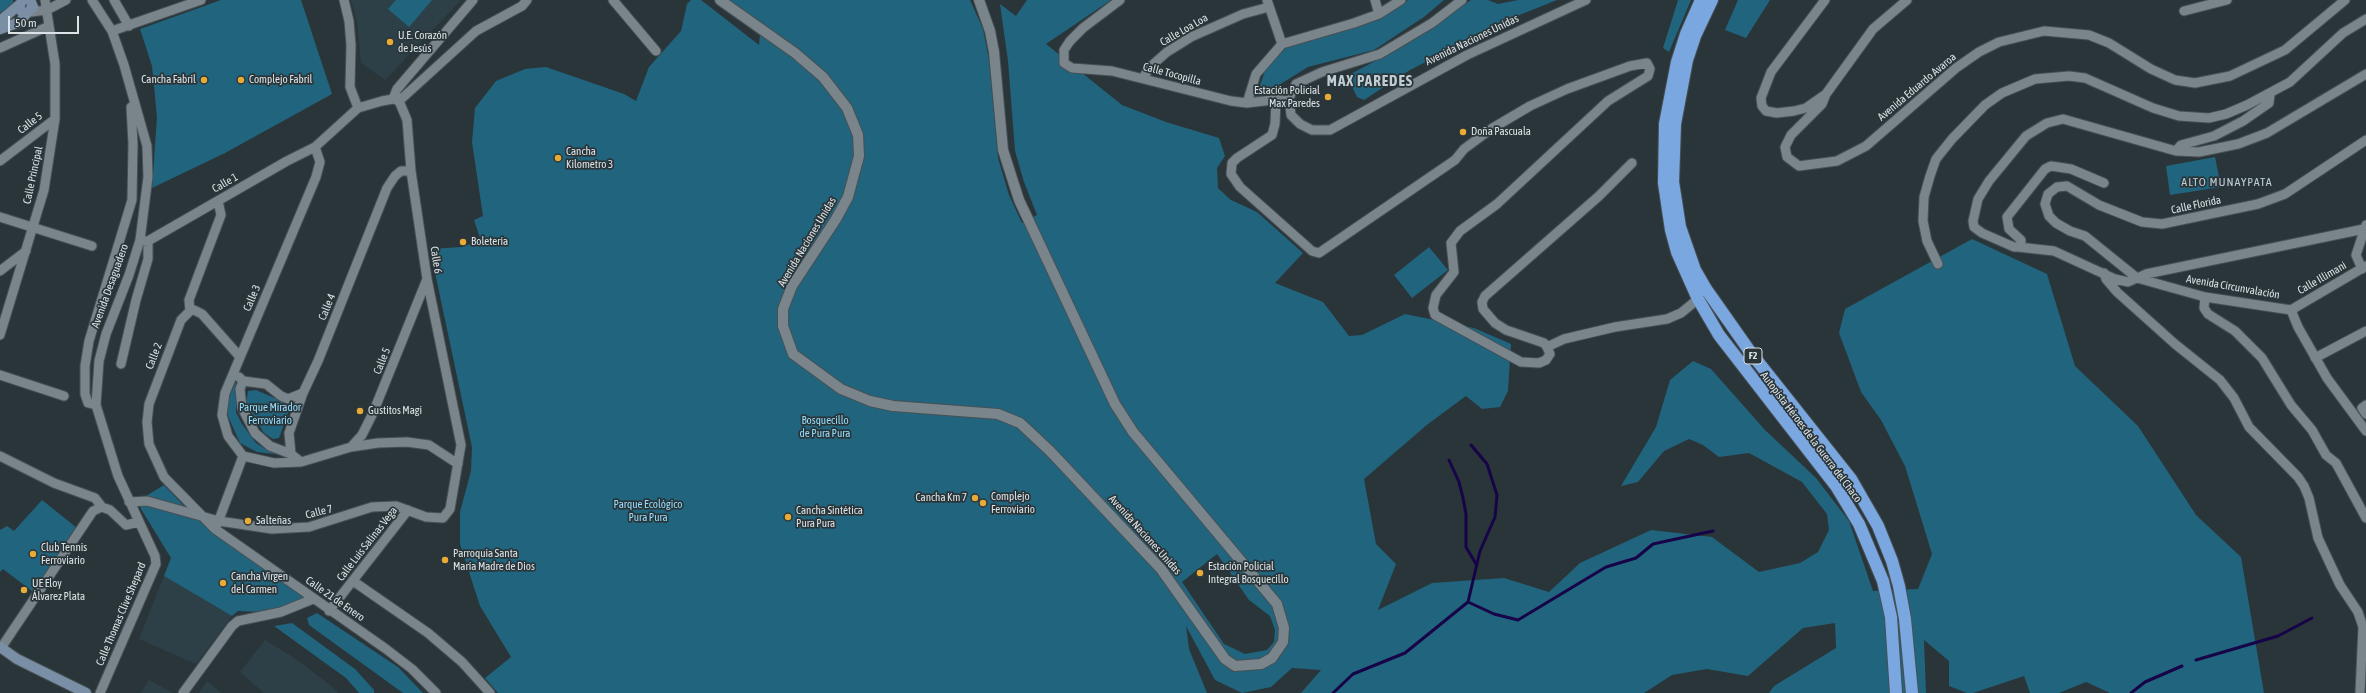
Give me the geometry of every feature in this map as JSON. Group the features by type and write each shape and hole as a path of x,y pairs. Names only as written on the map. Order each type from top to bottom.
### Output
{"highway":[{"name":"Autopista Héroes de la Guerra del Chaco","path":"1701,0 1686,34 1677,62 1665,124 1664,183 1671,230 1685,275 1719,335 1836,486 1859,524 1874,556 1883,582 1891,618 1896,693"},
{"name":"Autopista Héroes de la Guerra del Chaco","path":"1712,0 1695,36 1687,60 1675,124 1673,182 1680,227 1695,270 1706,290 1750,353 1851,480 1878,526 1892,561 1899,586 1905,618 1912,693"}],"main road":[{"path":"23,2 22,12 29,13"},
{"path":"0,21 23,2"},
{"path":"0,29 20,22 29,13"},
{"path":"1,647 17,659 86,693"}],"street":[{"path":"23,2 42,0"},
{"name":"Calle Principal","path":"0,335 44,190 56,118 55,64 45,0"},
{"path":"29,13 47,12 66,0"},
{"name":"Avenida Desaguadero","path":"92,0 112,31 147,146 148,177 144,240 106,334 96,380 96,405 118,476 129,502"},
{"path":"114,0 129,26"},
{"path":"112,31 201,0"},
{"path":"344,0 349,21 350,87 358,108"},
{"path":"396,100 397,89 473,0"},
{"path":"315,148 358,108 396,100 476,31 522,6 527,0"},
{"path":"614,0 656,51"},
{"name":"Avenida Naciones Unidas","path":"720,0 795,53 823,77 847,108 858,135 859,156 848,197 836,219 792,286 783,309 783,326 793,354 841,389 870,401 893,406 998,414 1011,417 1020,423 1050,451 1161,569 1225,659 1235,666 1261,664 1272,658 1283,642 1284,628 1277,604 1133,432 1115,404 1019,200 1003,150 990,31 979,0"},
{"name":"Calle Tocopilla","path":"1120,0 1083,28 1064,50 1064,63 1072,68 1112,71 1205,95 1247,103 1289,98"},
{"path":"1375,0 1379,14"},
{"path":"1247,103 1256,74 1282,44 1322,34 1379,14 1401,0"},
{"path":"1289,98 1296,84 1306,78 1380,54 1426,27 1462,0"},
{"name":"Avenida Naciones Unidas","path":"1289,98 1291,115 1300,124 1312,130 1330,130 1467,54 1586,0"},
{"path":"1825,0 1771,72 1761,98 1762,106 1766,111 1777,113 1806,108 1826,94 1873,29 1907,0"},
{"path":"2184,12 2227,0"},
{"name":"Avenida Eduardo Avaroa","path":"1826,94 1822,104 1812,117 1791,135 1785,147 1787,157 1799,166 1825,164 1850,155 1871,142 1956,68 1978,52 1999,42 2044,31 2089,35 2109,43 2151,69 2174,80 2195,83 2230,76 2285,50 2345,0"},
{"path":"1268,4 1282,44"},
{"name":"Calle Loa Loa","path":"1142,78 1150,67 1191,37 1268,4"},
{"path":"1938,264 1927,241 1923,222 1924,197 1936,159 1952,139 1985,105 2002,93 2035,79 2069,76 2085,78 2153,108 2179,116 2196,118 2226,114 2270,95 2290,82 2343,33 2366,18"},
{"path":"0,48 49,26"},
{"path":"1276,100 1275,124 1272,134 1237,158 1232,163 1231,174 1240,187 1312,251 1319,253 1455,160 1464,149 1491,129 1530,106 1567,89 1630,66 1647,63 1650,69 1648,76 1608,101 1497,204 1460,231 1451,243 1454,272 1436,295 1433,308 1436,316 1521,362 1539,363 1546,360 1550,354 1547,347 1536,339 1506,330 1489,317 1482,302 1485,296 1599,196 1632,163"},
{"path":"2364,268 2356,255 2365,227 2146,274 2133,281 2123,281 2054,251 2014,247 1982,233 1974,227 1973,221 1978,199 1989,181 2026,136 2040,126 2054,120 2063,119 2176,151 2199,152 2253,139 2307,110 2366,74"},
{"path":"96,405 88,403 85,394 85,366 95,319 132,200 133,144 130,90"},
{"path":"2176,151 2180,145 2214,136 2243,121 2269,103 2270,95"},
{"name":"Calle 6","path":"396,100 407,120 411,171 427,279 460,436 461,445 450,509 443,518"},
{"name":"Calle 5","path":"0,161 56,118"},
{"name":"Calle Florida","path":"2048,194 2057,187 2067,186 2099,205 2142,222 2162,224 2258,204 2285,194 2366,140"},
{"name":"Calle 1","path":"144,240 218,201 287,161 315,148"},
{"name":"Calle 3","path":"243,456 228,436 222,415 225,394 316,177 320,162 315,148"},
{"path":"2018,247 2021,244 2021,240 2009,229 2007,217 2045,169 2051,166 2071,169 2104,183"},
{"name":"Calle 4","path":"291,454 288,434 303,393 318,361 387,188 394,176 401,172 411,171"},
{"name":"Avenida Circunvalación","path":"2048,194 2045,204 2049,216 2056,223 2070,231 2085,236 2137,278 2205,297 2291,310 2315,358 2366,431"},
{"name":"Calle 2","path":"198,514 164,477 156,463 149,444 147,422 149,404 158,377 181,320 190,311 190,300 221,215 218,201"},
{"path":"0,217 92,246"},
{"path":"121,364 136,300 148,259 144,240"},
{"path":"0,271 26,251"},
{"name":"Calle Illimani","path":"2291,310 2364,268"},
{"path":"2104,272 2106,279 2117,292 2175,344 2220,380 2234,398 2249,427 2298,477 2304,486 2309,498 2318,538 2340,584 2358,612 2363,627 2360,693"},
{"name":"Calle 5","path":"351,447 362,435 376,407 427,279"},
{"path":"2205,297 2204,308 2208,314 2235,331 2262,358 2291,406 2312,430 2326,455 2336,463 2366,518"},
{"path":"1547,347 1564,339 1615,327 1667,319 1681,313 1698,299"},
{"path":"190,311 194,310 202,314 240,357"},
{"path":"2315,358 2366,331"},
{"path":"235,369 243,381 266,384 281,396 288,399 303,393"},
{"path":"0,375 64,396"},
{"path":"243,381 240,389 242,408 255,433 270,446 291,454 300,462"},
{"path":"215,529 243,456 274,463 300,462 351,447 378,443 429,445 458,464"},
{"path":"0,456 54,483 95,498 102,507 110,510 126,525 138,522"},
{"name":"Calle 7","path":"129,502 147,501 219,520 272,529 325,524 372,507 396,506 430,518 443,518"},
{"name":"Calle Thomas Clive Shepard","path":"100,693 156,564 155,556 129,502"},
{"path":"1,647 93,511 102,507"},
{"name":"Calle Luis Salinas Vega","path":"329,610 354,581 408,510"},
{"name":"Calle 21 de Enero","path":"198,514 215,529 391,653 412,669 436,693"},
{"path":"354,581 428,633 462,662 490,693"},
{"path":"183,693 232,626 238,621 281,612 313,599"}],"shaded area":[{"name":"U.E. Corazón de Jesús","path":"351,0 461,0 385,80 361,63 357,21"},
{"path":"164,576 232,616 196,664 139,639"},
{"path":"265,640 293,657 329,684 338,693 264,693 240,672"},
{"path":"149,680 173,693 141,693"},
{"path":"207,681 220,692 221,693 199,693"}],"green space":[{"path":"0,0 13,0 13,7 0,20"},
{"name":"Complejo Fabril","path":"221,0 301,0 332,94 225,153 152,188 157,117 152,66 140,29"},
{"path":"396,0 432,0 409,27 388,9"},
{"name":"Bosquecillo de Pura Pura","path":"691,0 701,0 759,45 761,24 727,0 970,0 983,29 989,60 998,158 1009,195 1022,223 1037,215 1024,182 1015,151 1008,61 1000,4 1016,16 1027,0 1111,0 1046,44 1122,105 1166,122 1219,138 1225,156 1217,168 1218,188 1231,200 1257,212 1303,253 1275,283 1323,302 1349,336 1362,335 1405,314 1474,328 1511,344 1508,391 1500,407 1482,409 1466,396 1428,424 1364,479 1376,544 1396,564 1378,610 1432,583 1504,578 1549,592 1580,563 1651,530 1712,537 1759,572 1800,563 1818,552 1829,530 1827,514 1802,482 1749,453 1719,457 1703,445 1689,439 1664,451 1638,482 1621,486 1656,427 1670,380 1693,361 1711,369 1765,430 1816,478 1849,521 1873,591 1918,589 1932,554 1905,466 1881,420 1861,392 1839,333 1845,309 1972,239 2047,274 2075,366 2138,426 2196,515 2241,557 2264,693 2110,693 2086,682 2059,693 2030,693 2024,676 1973,693 1967,693 1949,686 1949,661 1924,640 1926,693 1769,693 1774,686 1836,648 1835,623 1803,628 1748,676 1707,669 1672,675 1644,693 1301,693 1321,670 1292,668 1271,687 1242,693 1215,680 1186,626 1189,649 1207,693 498,693 485,678 511,657 480,606 460,544 460,512 471,471 472,447 430,249 461,247 481,241 474,220 483,216 472,142 475,108 496,81 525,69 546,67 624,94 636,101 649,67 681,31 687,4","holes":["1217,554 1249,600 1270,616 1275,630 1274,642 1267,650 1245,654 1224,644 1182,582"]},
{"path":"1408,0 1444,0 1424,17 1374,50 1308,67 1255,100 1266,68 1288,46 1357,27 1384,16"},
{"path":"1471,0 1488,0 1498,4 1518,0 1557,0 1517,16 1410,70 1364,100 1357,97 1347,76 1405,45"},
{"path":"1678,0 1691,0 1669,52 1663,48"},
{"path":"1738,0 1770,0 1746,38 1725,30"},
{"path":"2215,157 2221,187 2170,195 2166,166"},
{"path":"1429,247 1448,270 1412,298 1394,275"},
{"name":"Parque Mirador Ferroviario","path":"236,381 236,412 242,424 256,443 267,450 283,455 257,452 240,443 227,414 228,399"},
{"name":"Parque Mirador Ferroviario","path":"256,390 291,405 279,438 273,439 264,433 246,404 248,391"},
{"path":"164,485 184,506 141,499"},
{"name":"Club Tennis Ferroviario","path":"42,500 82,532 37,595 3,569 0,572 0,530 7,526 14,531"},
{"path":"140,503 185,511 298,589 305,595 305,600 263,612 238,611 232,616 164,576 171,558 141,509"},
{"path":"317,613 398,667 423,693 403,693 309,625 307,618"},
{"path":"292,623 355,669 374,690 374,693 359,693 346,678 274,626"}],"waterway":[{"path":"1333,693 1353,674 1405,653 1468,602 1480,551 1495,517 1497,495 1487,464 1471,445"},
{"path":"1449,460 1459,482 1463,498 1466,514 1466,547 1476,564"},
{"path":"1468,602 1494,614 1518,620 1606,567 1636,558 1653,544 1713,531"},
{"path":"2196,660 2278,636 2312,618"},
{"path":"2131,693 2145,682 2182,666"}],"place":[{"name":"U.E. Corazón de Jesús","path":"390,42"},
{"name":"Cancha Fabril","path":"204,80"},
{"name":"Complejo Fabril","path":"241,80"},
{"name":"Estación Policial Max Paredes","path":"1328,97"},
{"name":"Doña Pascuala","path":"1463,132"},
{"name":"Cancha Kilometro 3","path":"558,158"},
{"name":"Boletería","path":"463,242"},
{"name":"Gustitos Magi","path":"360,411"},
{"name":"Cancha Km 7","path":"975,498"},
{"name":"Complejo Ferroviario","path":"983,503"},
{"name":"Cancha Sintética Pura Pura","path":"788,517"},
{"name":"Salteñas","path":"248,521"},
{"name":"Club Tennis Ferroviario","path":"33,554"},
{"name":"Parroquia Santa María Madre de Dios","path":"445,560"},
{"name":"Estación Policial Integral Bosquecillo","path":"1200,573"},
{"name":"Cancha Virgen del Carmen","path":"223,583"},
{"name":"UE Eloy Álvarez Plata","path":"24,590"}],"district":[{"name":"MAX PAREDES","path":"1370,81"},
{"name":"ALTO MUNAYPATA","path":"2227,182"}],"park label":[{"name":"Parque Ecológico Pura Pura","path":"648,511"}]}
